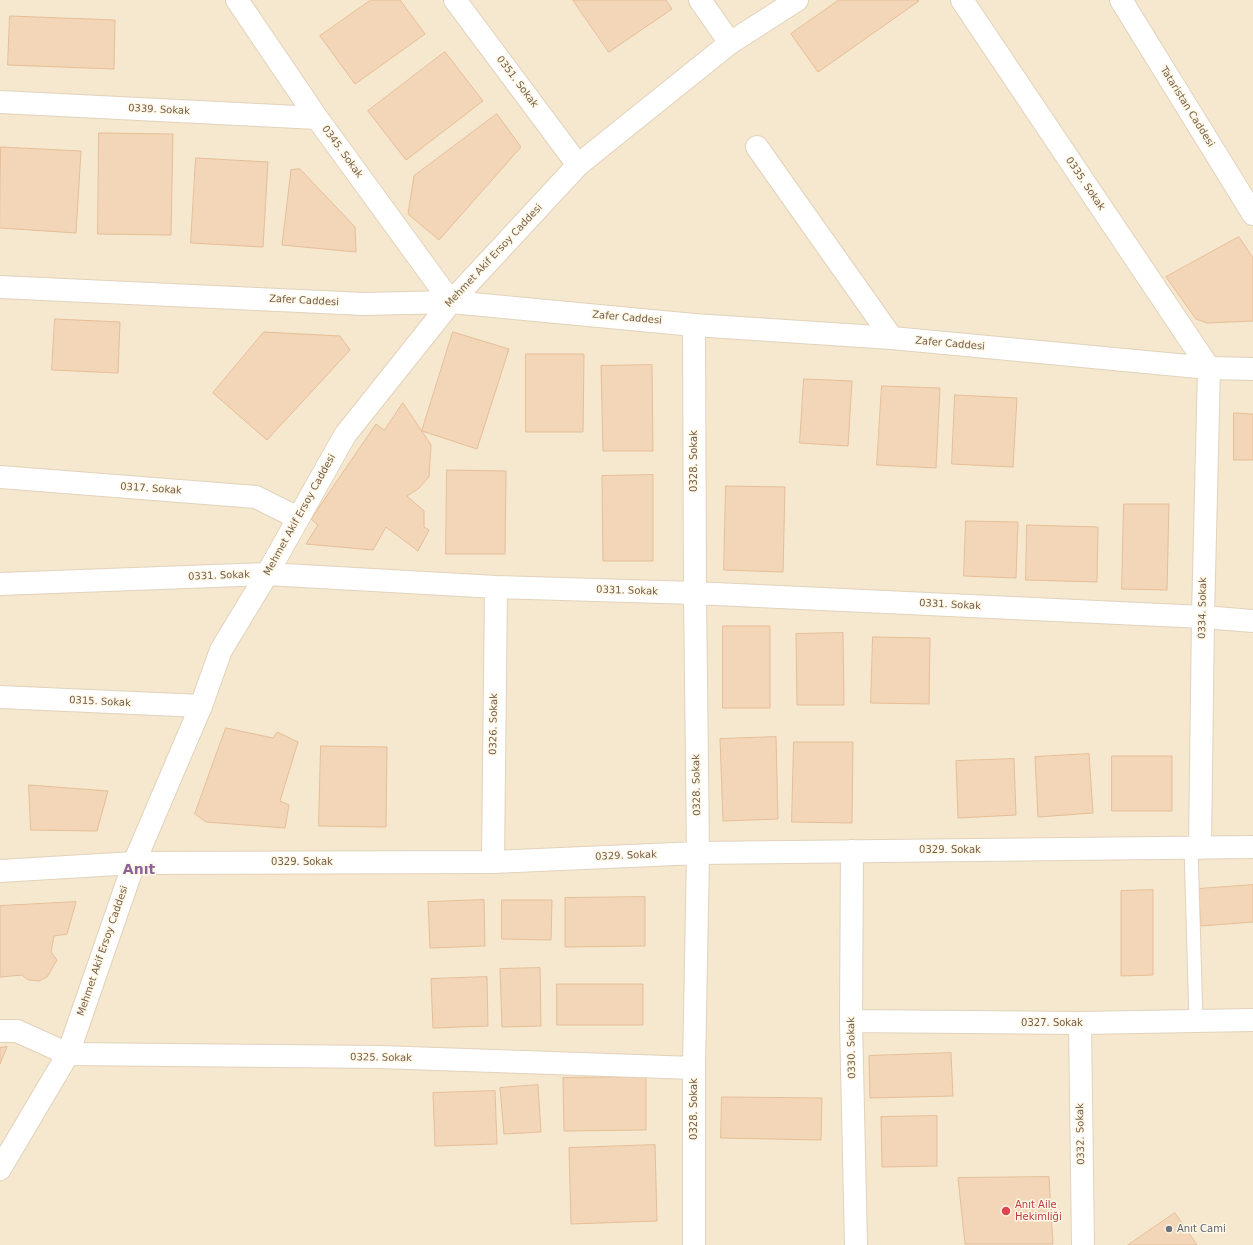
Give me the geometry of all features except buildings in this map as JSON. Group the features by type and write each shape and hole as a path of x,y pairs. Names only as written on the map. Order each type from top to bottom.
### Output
{"street":[{"name":"0345. Sokak","path":"236,0 317,118 451,302"},
{"name":"0351. Sokak","path":"455,0 578,165"},
{"path":"700,0 730,43"},
{"name":"Mehmet Akif Ersoy Caddesi","path":"0,1169 68,1054 134,862 201,706 221,650 267,574 345,435 451,302 578,165 730,43 797,0"},
{"name":"0335. Sokak","path":"962,0 1209,368"},
{"name":"Tataristan Caddesi","path":"1120,0 1253,214"},
{"name":"0339. Sokak","path":"0,102 317,118"},
{"path":"757,147 892,338"},
{"name":"Zafer Caddesi","path":"0,287 364,304 451,302 694,325 892,338 1209,368 1253,369"},
{"name":"0328. Sokak","path":"694,325 698,853 694,1068 694,1245"},
{"name":"0334. Sokak","path":"1195,848 1203,617 1209,368"},
{"name":"0317. Sokak","path":"0,477 256,497 298,518"},
{"name":"0331. Sokak","path":"0,584 267,574 496,587 695,593 1203,617 1253,621"},
{"name":"0326. Sokak","path":"493,862 496,587"},
{"name":"0315. Sokak","path":"0,697 201,706"},
{"name":"0329. Sokak","path":"0,871 134,862 493,862 698,853 1253,847"},
{"name":"0330. Sokak","path":"852,851 852,1021 856,1245"},
{"name":"0327. Sokak","path":"852,1021 1080,1024 1253,1020"},
{"name":"0332. Sokak","path":"1080,1024 1082,1245"},
{"path":"0,1031 17,1031 68,1054"},
{"name":"0325. Sokak","path":"68,1054 380,1058 694,1068"}],"lane":[{"path":"1195,848 1196,1021"}],"shaded area":[{"path":"0,0 1253,0 1253,1245 0,1245"}],"place":[{"name":"Anıt Aile Hekimliği","path":"1006,1211"},
{"name":"Anıt Cami","path":"1169,1229"}],"district":[{"name":"Anıt","path":"139,870"}]}
